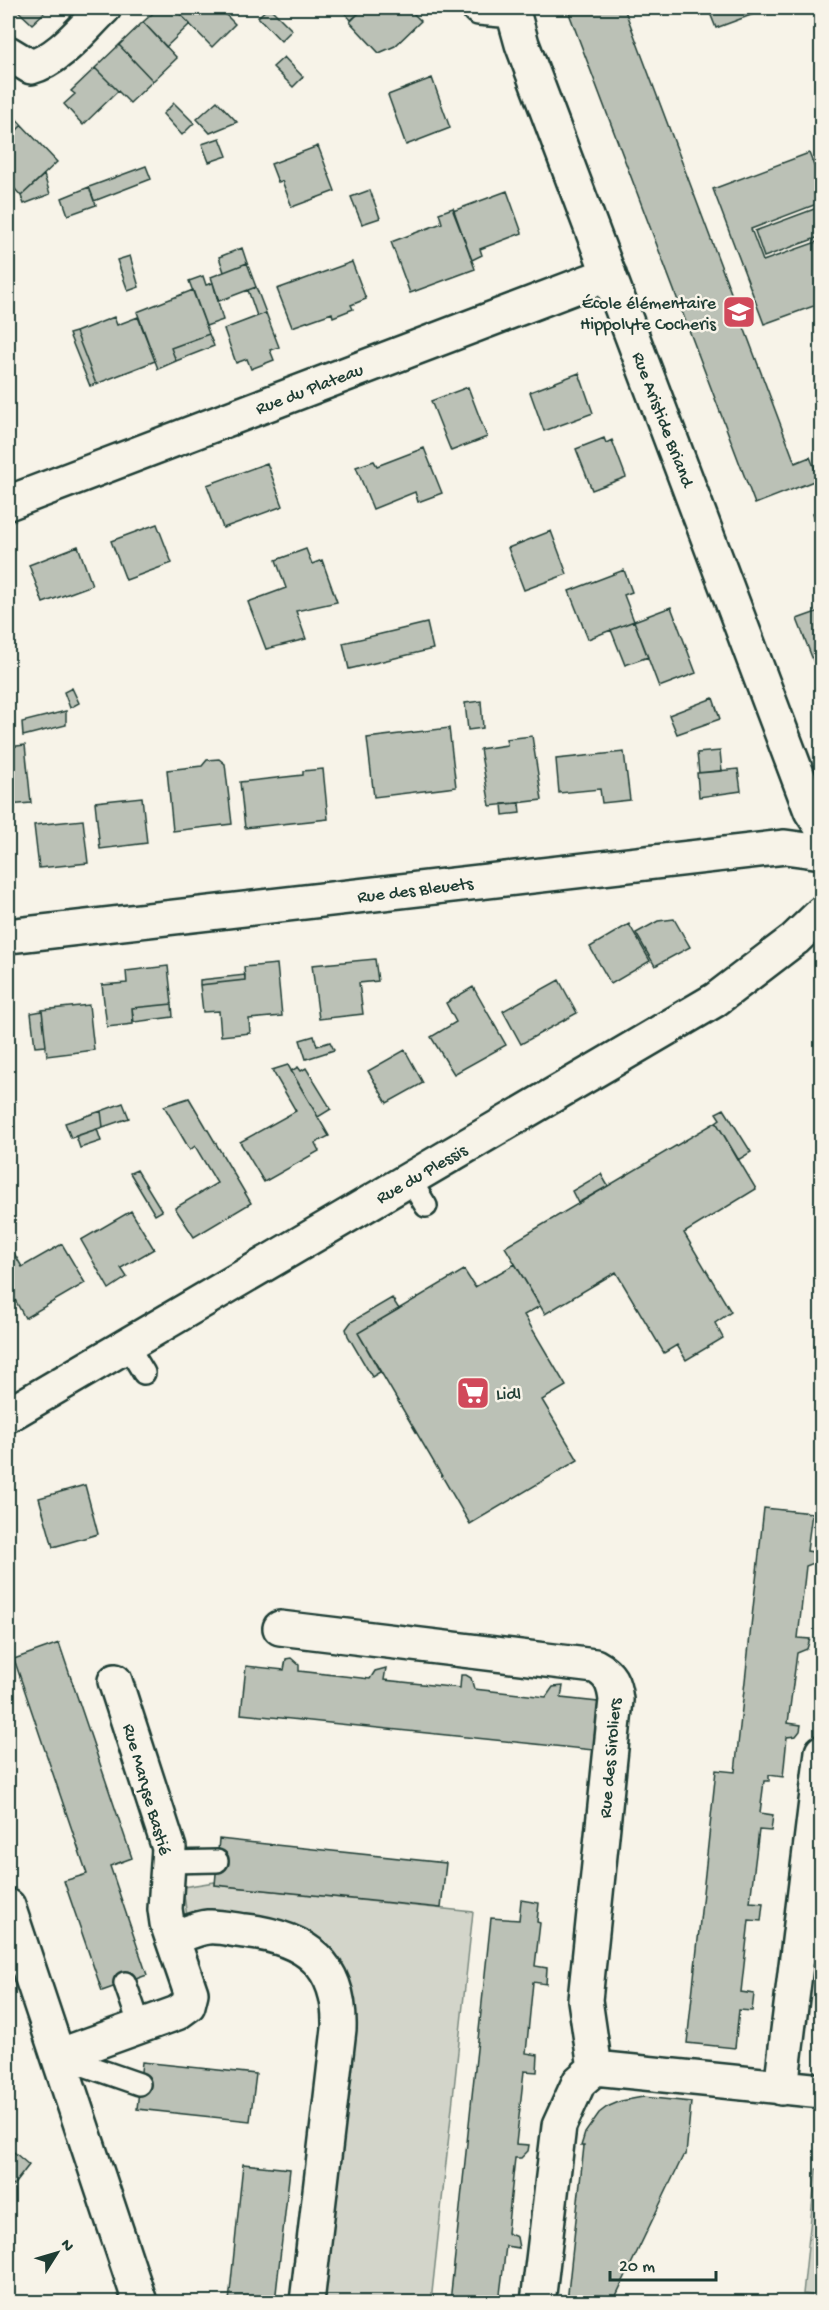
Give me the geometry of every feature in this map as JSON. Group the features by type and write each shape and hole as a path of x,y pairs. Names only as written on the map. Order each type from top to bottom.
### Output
{"street":[{"path":"19,60 42,64 104,8"},
{"path":"479,8 512,9"},
{"name":"Rue Aristide Briand","path":"512,9 522,44 811,811 822,828"},
{"name":"Rue du Plateau","path":"8,503 609,274"},
{"name":"Rue des Bleuets","path":"8,936 785,847 822,852"},
{"name":"Rue du Plessis","path":"8,1415 127,1345 418,1193 715,1000 795,939 822,913"},
{"name":"Rue des Siroliers","path":"280,1628 595,1666 604,1670 610,1678 616,1700 585,2000 595,2068"},
{"name":"Rue Maryse Bastié","path":"58,2056 177,2013 188,2005 191,1993 167,1923 165,1909 169,1848 115,1681"},
{"path":"781,2088 822,1752"},
{"path":"8,1906 140,2302"},
{"path":"172,1938 208,1927 270,1934 284,1938 297,1944 318,1960 336,1990 339,2029 307,2302"},
{"path":"538,2302 559,2126 579,2082 595,2068 822,2091"}],"lane":[{"path":"127,1345 144,1373"},
{"path":"169,1862 217,1861"},
{"path":"125,1983 140,2026"},
{"path":"58,2056 139,2084"}],"shaded area":[{"path":"215,1882 215,1885 473,1912 431,2302 316,2302 340,1975 187,1917 183,1887"},
{"path":"816,2169 822,2170 821,2296 803,2294"}],"building":[{"path":"15,8 49,8 32,24"},
{"path":"159,8 174,8 190,24 166,47 143,22"},
{"path":"174,8 219,8 235,24 212,47"},
{"path":"268,8 292,30 281,41 258,17"},
{"path":"340,8 359,8 362,10 351,20"},
{"path":"364,8 408,8 421,21 395,46 379,53 350,22"},
{"path":"567,8 624,8 795,463 810,457 819,479 755,504"},
{"path":"708,8 770,8 716,28"},
{"path":"143,22 177,58 153,81 119,45"},
{"path":"119,45 153,81 130,103 95,68"},
{"path":"284,57 303,77 293,87 273,67"},
{"path":"95,68 118,91 83,125 64,104 75,94 71,91"},
{"path":"432,78 450,128 406,145 388,95"},
{"path":"217,101 237,122 210,133 197,119"},
{"path":"174,103 194,123 182,135 163,114"},
{"path":"8,110 22,125 8,139"},
{"path":"22,125 57,162 21,196 8,181 8,139"},
{"path":"220,138 227,156 209,162 202,144"},
{"path":"318,146 335,191 292,207 282,181 278,182 271,164"},
{"path":"809,153 822,186 822,202 751,229 763,261 822,240 822,303 764,324 713,189"},
{"path":"146,166 151,179 94,201 89,187"},
{"path":"44,175 50,194 24,204 21,196"},
{"path":"89,187 96,205 68,215 62,198"},
{"path":"370,190 380,218 362,224 351,197"},
{"path":"507,191 522,233 480,249 482,255 472,260 453,211"},
{"path":"453,208 475,269 410,293 391,242 442,223 439,213"},
{"path":"817,208 822,221 822,236 764,257 755,231"},
{"path":"242,248 247,263 224,272 219,257"},
{"path":"130,256 139,287 128,291 117,260"},
{"path":"352,262 366,299 351,305 353,309 333,317 332,313 292,327 277,289"},
{"path":"247,263 256,287 219,301 211,277"},
{"path":"203,276 206,285 213,283 223,320 206,326 189,281"},
{"path":"256,287 266,313 257,316 248,290"},
{"path":"193,290 209,334 171,348 176,361 158,369 137,312"},
{"path":"266,313 279,347 270,350 274,360 251,369 247,359 236,363 224,329"},
{"path":"114,317 117,325 138,317 155,361 96,384 76,332"},
{"path":"76,332 96,384 90,386 69,334"},
{"path":"209,334 214,346 176,361 171,348"},
{"path":"579,373 593,413 544,431 530,392"},
{"path":"468,387 487,437 451,451 431,401"},
{"path":"604,438 606,443 612,440 626,477 592,490 576,449"},
{"path":"424,448 442,493 418,502 415,492 373,509 356,467 374,461 377,466"},
{"path":"267,463 283,506 223,528 207,485"},
{"path":"822,510 822,537 813,513"},
{"path":"157,524 172,563 126,580 111,541"},
{"path":"551,531 567,574 524,590 508,548"},
{"path":"78,546 92,585 43,603 29,565"},
{"path":"306,549 312,564 322,560 337,602 296,611 306,639 266,649 248,602 286,588 276,560"},
{"path":"624,570 632,592 624,595 634,621 588,639 569,591"},
{"path":"671,607 696,673 659,687 634,621"},
{"path":"822,610 822,683 797,619"},
{"path":"634,621 648,657 625,665 611,630"},
{"path":"427,623 433,649 349,669 343,643"},
{"path":"72,688 79,703 70,708 64,692"},
{"path":"713,698 720,719 677,734 669,715"},
{"path":"481,701 483,728 468,730 465,703"},
{"path":"66,711 66,725 23,736 22,722"},
{"path":"449,728 456,787 374,797 367,738"},
{"path":"532,736 542,800 490,806 480,749 507,745 506,739"},
{"path":"25,745 31,803 8,805 8,747"},
{"path":"720,751 722,771 699,773 697,753"},
{"path":"624,752 630,800 602,803 600,789 559,793 556,759"},
{"path":"219,759 225,764 232,824 173,831 167,770 202,766 207,760"},
{"path":"323,769 328,819 245,828 240,782 303,775 303,771"},
{"path":"738,769 741,791 699,797 697,773"},
{"path":"142,797 147,843 100,849 95,802"},
{"path":"519,803 520,813 503,815 502,804"},
{"path":"83,820 88,863 39,868 34,825"},
{"path":"674,919 690,947 655,966 636,933 658,921"},
{"path":"629,924 650,961 611,984 590,947"},
{"path":"375,959 378,981 359,983 363,1014 319,1019 312,965"},
{"path":"277,964 282,1016 249,1019 250,1033 221,1036 219,1011 203,1012 200,985 245,980 244,967"},
{"path":"168,966 172,1004 132,1008 133,1024 107,1027 102,985 127,983 126,971"},
{"path":"245,975 245,980 200,985 200,980"},
{"path":"559,980 577,1013 521,1044 503,1011"},
{"path":"473,987 506,1045 454,1074 431,1037 456,1022 446,1003"},
{"path":"172,1004 173,1017 134,1022 132,1008"},
{"path":"89,1005 94,1050 47,1056 42,1010"},
{"path":"42,1011 46,1046 35,1047 31,1013"},
{"path":"314,1036 317,1046 330,1042 334,1050 306,1059 300,1040"},
{"path":"405,1050 423,1083 387,1103 368,1071"},
{"path":"288,1065 329,1136 315,1143 319,1151 264,1182 240,1142 296,1111 272,1070"},
{"path":"298,1067 301,1071 306,1068 331,1109 318,1117 291,1071"},
{"path":"189,1098 251,1203 194,1237 175,1208 217,1183 195,1146 190,1150 164,1106"},
{"path":"123,1103 129,1118 103,1127 101,1111"},
{"path":"724,1109 751,1152 738,1160 716,1122 720,1119 716,1113"},
{"path":"101,1111 103,1127 71,1138 65,1123"},
{"path":"716,1122 756,1189 684,1233 731,1312 715,1323 723,1338 686,1360 677,1345 664,1353 616,1272 545,1314 505,1247"},
{"path":"97,1129 101,1141 80,1148 76,1136"},
{"path":"137,1170 162,1211 155,1215 130,1173"},
{"path":"601,1174 608,1186 578,1203 572,1191"},
{"path":"131,1211 154,1249 121,1268 127,1277 109,1289 81,1240"},
{"path":"8,1243 22,1267 62,1244 85,1283 25,1318 8,1287"},
{"name":"Lidl","path":"515,1264 540,1306 524,1315 566,1386 542,1400 578,1460 470,1524 358,1333 464,1270 475,1287"},
{"path":"392,1298 399,1309 358,1333 380,1372 372,1377 346,1329 351,1322"},
{"path":"85,1485 98,1534 53,1547 39,1498"},
{"path":"764,1508 812,1513 807,1551 821,1553 814,1563 806,1566 798,1638 810,1639 807,1649 797,1653 788,1723 801,1725 800,1731 796,1736 787,1737 783,1777 769,1775 769,1781 764,1781 760,1813 773,1815 771,1831 759,1830 750,1902 763,1903 761,1921 749,1920 741,1992 754,1994 752,2011 739,2010 735,2048 687,2043 716,1770 735,1772"},
{"path":"59,1643 132,1858 110,1866 147,1975 102,1991 64,1881 87,1874 14,1659"},
{"path":"291,1658 299,1665 299,1671 370,1679 375,1671 386,1668 384,1680 460,1688 461,1675 466,1675 471,1678 474,1689 546,1697 553,1687 563,1686 561,1698 598,1702 593,1750 241,1714 246,1666 284,1670 286,1659"},
{"path":"219,1839 446,1863 441,1908 215,1885"},
{"path":"521,1900 539,1903 537,1922 540,1923 535,1966 547,1968 546,1984 533,1982 526,2053 538,2055 537,2072 524,2071 516,2144 529,2145 528,2151 521,2158 515,2158 507,2233 517,2237 519,2248 506,2246 499,2302 450,2302 491,1918 519,1920"},
{"path":"142,2062 256,2074 250,2121 137,2109"},
{"path":"643,2097 691,2102 686,2155 683,2156 613,2302 567,2302 584,2146 581,2146 585,2133 599,2113 607,2107 621,2101"},
{"path":"8,2147 29,2165 8,2192"},
{"path":"243,2164 290,2169 275,2302 229,2302"}],"place":[{"name":"École élémentaire Hippolyte Cocheris","path":"739,312"},
{"name":"Lidl","path":"473,1393"}]}
